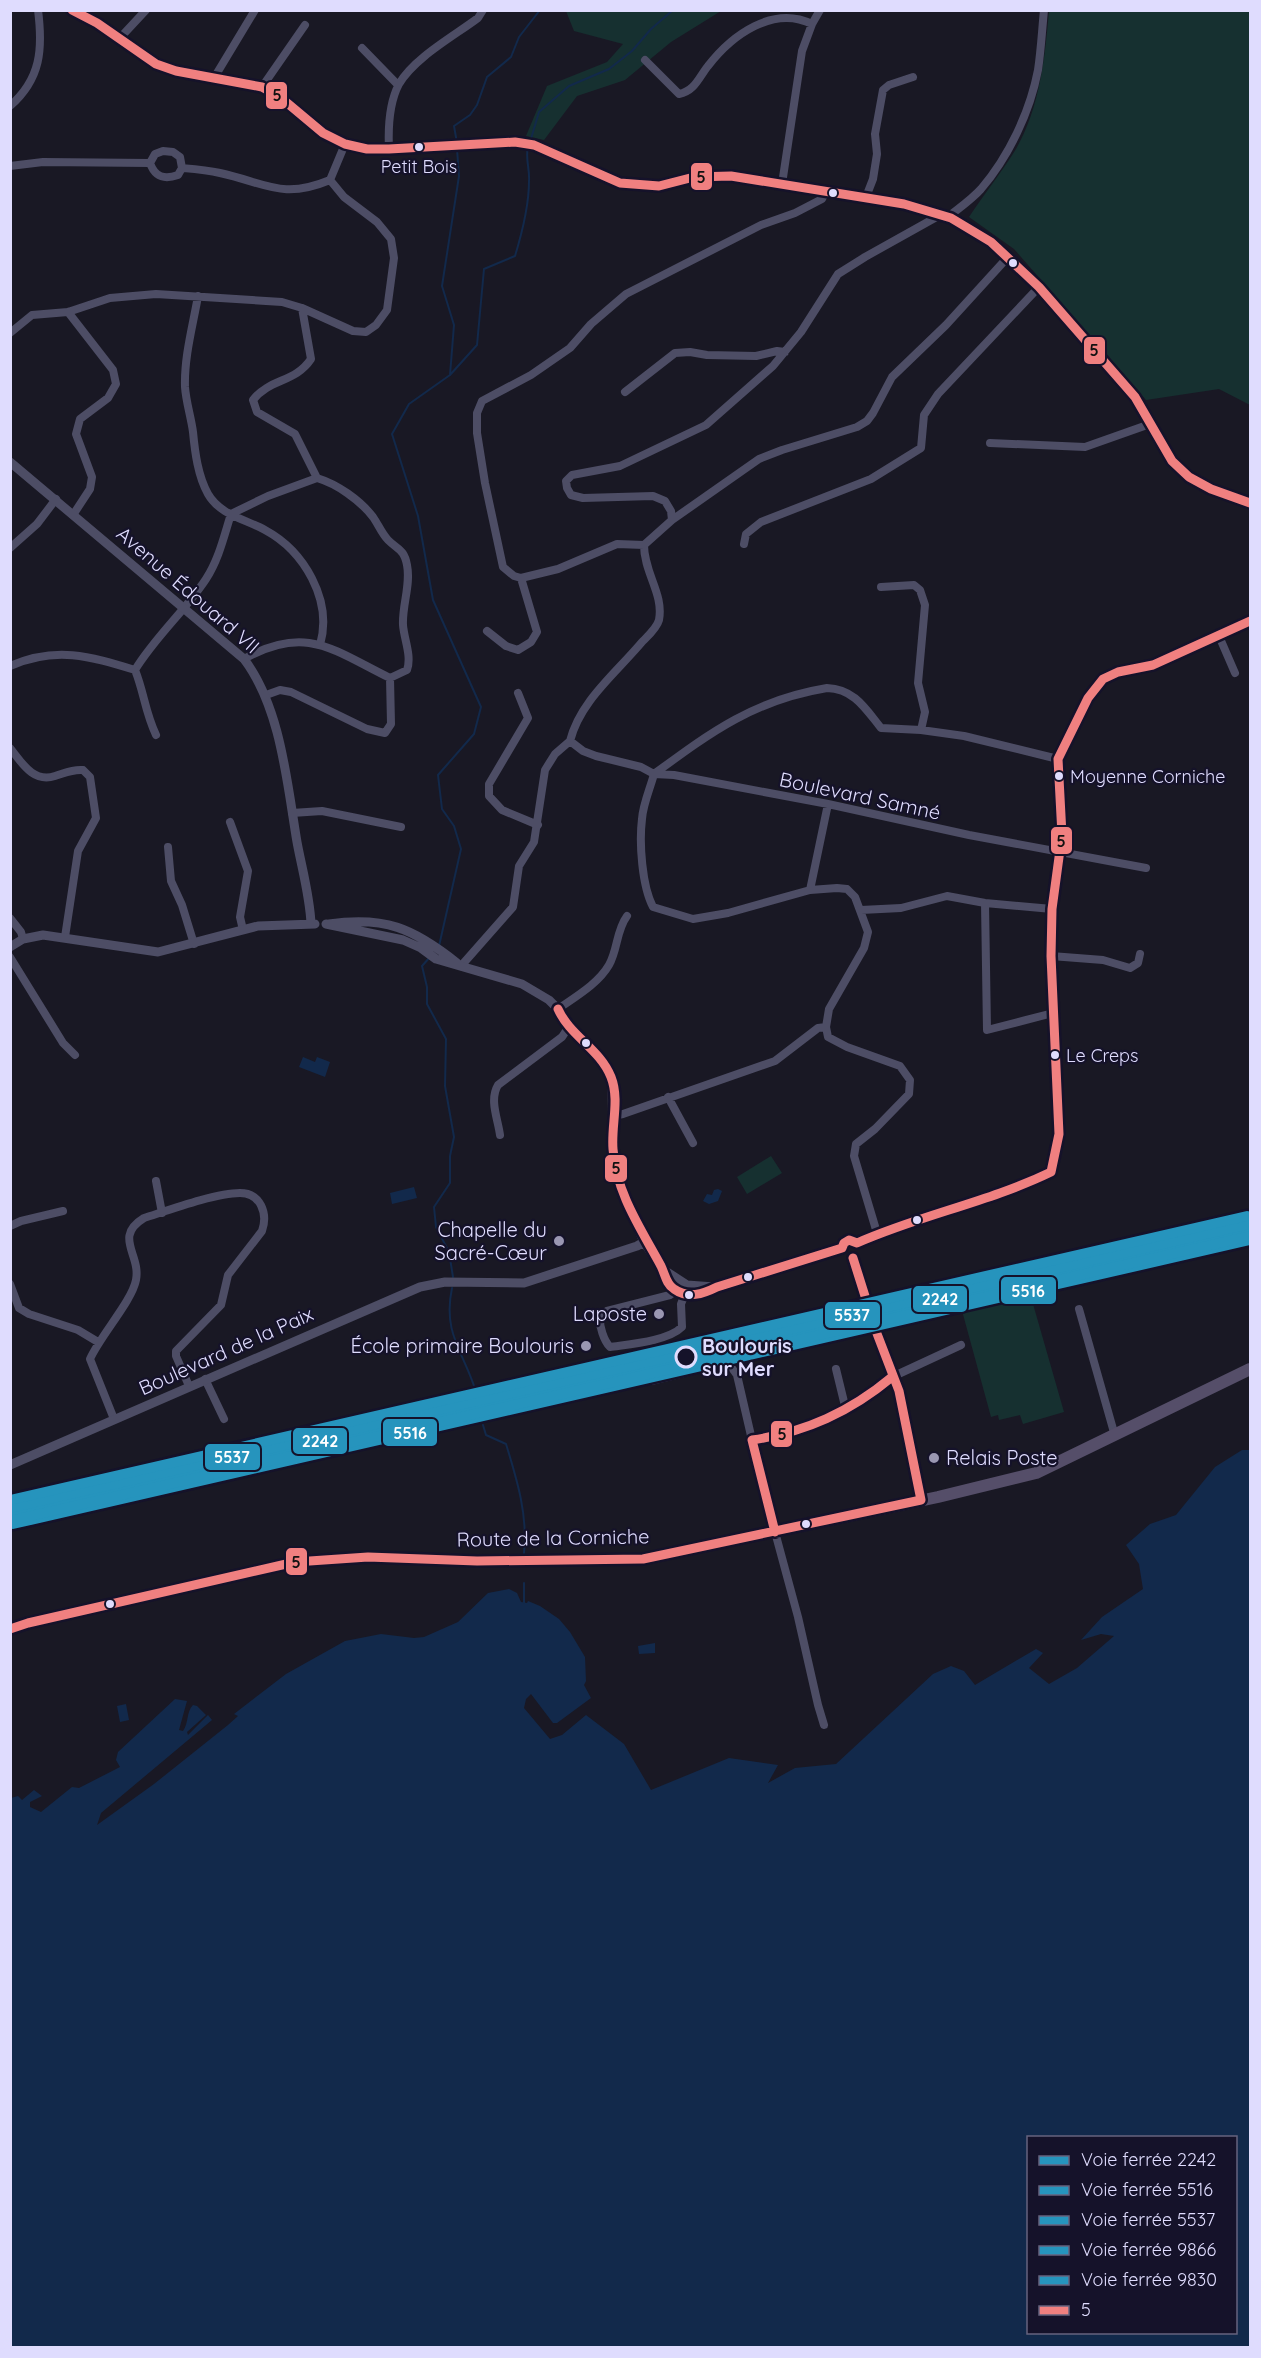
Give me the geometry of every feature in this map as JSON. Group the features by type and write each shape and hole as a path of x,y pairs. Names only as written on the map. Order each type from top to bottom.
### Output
{"main road":[{"name":"Route de la Corniche","path":"10,1629 295,1562 368,1557 477,1561 643,1559 775,1532 1036,1473 1251,1369"}],"street":[{"path":"10,106 23,96 38,65 41,31 38,10"},
{"path":"71,10 97,23 156,64 176,71 262,87 280,97 323,133 345,144 367,149 389,149 515,142 541,148 620,183 659,186 694,177 715,175 866,197 904,204 946,216 974,230 1008,257 1039,287 1135,397 1172,461 1189,477 1211,489 1251,503"},
{"path":"119,39 146,10"},
{"path":"214,78 255,10"},
{"path":"389,149 392,106 398,86 421,61 478,18 483,10"},
{"path":"782,184 802,51 820,10"},
{"path":"672,520 671,512 665,501 653,496 583,498 571,495 566,481 572,475 620,466 706,425 773,366 801,332 838,274 865,257 953,213 980,191 1008,151 1023,117 1038,70 1044,10"},
{"path":"645,60 679,94 684,93 696,84 702,73 729,43 753,27 772,19 788,17 812,24"},
{"path":"262,87 305,25"},
{"path":"362,48 398,86"},
{"path":"866,197 873,179 877,154 875,134 883,90 889,85 913,77"},
{"path":"182,168 220,173 271,188 309,189 330,180 345,144"},
{"path":"163,151 173,152 180,157 182,168 178,176 161,177 153,171 150,163 154,154 163,151"},
{"path":"10,166 43,162 150,163"},
{"path":"10,333 32,315 68,312 110,298 156,294 282,302 302,308 353,331 366,332 376,325 387,310 394,258 391,239 377,222 344,197 330,180"},
{"path":"826,191 822,200 761,225 626,294 591,324 570,348 531,375 482,401 477,413 477,433 503,567 514,576 521,578 558,569 617,544 644,545 672,520 759,459 857,427 867,421 892,377 946,325 1008,257"},
{"path":"744,544 746,534 761,522 871,479 921,448 924,416 938,394 1039,287"},
{"path":"198,296 185,387 196,462 208,494 222,512 266,530 287,544 316,585 321,596 324,616 320,645"},
{"path":"302,308 311,359 304,371 261,391 254,400 257,412 295,434 317,478"},
{"path":"68,312 113,370 116,384 108,398 80,419 76,434 92,477 90,489 73,515"},
{"path":"625,392 675,353 756,356 777,351 785,352"},
{"path":"990,443 1085,447 1150,424"},
{"name":"Avenue Édouard VII","path":"10,462 244,659 256,676 266,695 280,749 311,924"},
{"path":"135,670 144,655 207,577 220,550 231,514 267,496 317,478 332,482 349,496 371,515 388,540 404,552 408,567 403,622 410,661 407,670 390,678"},
{"path":"10,548 38,524 56,500"},
{"path":"461,966 513,907 519,867 534,842 538,825 545,770 555,754 570,741 573,728 588,704 658,623 661,603 649,576 644,558 644,545"},
{"path":"487,631 506,646 518,650 531,642 537,632 521,578"},
{"path":"881,587 914,585 920,590 926,605 918,683 925,712 921,730"},
{"path":"857,1243 877,1233 1026,1184 1051,1172 1059,1134 1051,956 1052,909 1062,835 1058,759 1088,698 1103,679 1118,672 1153,665 1251,621"},
{"path":"1219,636 1234,673"},
{"path":"244,659 278,644 300,640 320,645 390,678"},
{"path":"10,666 46,654 75,654 135,670"},
{"path":"135,670 140,682 147,717 156,735"},
{"path":"266,695 280,690 291,692 367,729 386,733 391,724 390,678"},
{"path":"877,1233 854,1156 856,1144 875,1129 909,1094 909,1080 900,1066 847,1047 828,1037 826,1027 829,1009 864,948 868,932 855,897 847,889 810,891 729,913 693,919 653,907 647,894 641,827 654,774 704,738 748,711 826,688 840,689 856,698 881,728 921,730 964,736 1058,759"},
{"path":"518,693 528,718 489,784 489,796 502,810 538,825"},
{"name":"Boulevard Samné","path":"570,741 589,753 641,767 654,774 674,775 828,804 969,835 1146,868"},
{"path":"10,748 26,768 44,779 74,769 83,770 90,777 96,818 78,851 65,937"},
{"path":"810,891 828,804"},
{"path":"292,813 322,811 401,827"},
{"path":"230,822 248,871 240,917 243,930"},
{"path":"168,847 171,881 182,905 194,944"},
{"path":"861,910 901,908 947,896 985,903 1052,909"},
{"path":"985,903 987,1030 1053,1013"},
{"path":"558,1010 597,979 609,964 620,925 627,916"},
{"path":"10,918 15,922 23,939"},
{"path":"10,947 23,939 43,935 158,952 268,924 326,924 403,940 436,958 522,984 549,1000 558,1010 568,1028 586,1043 605,1065 612,1079 614,1151 624,1195 644,1242 662,1269 666,1280 681,1287 717,1287 842,1248"},
{"path":"1051,956 1103,960 1130,968 1138,963 1140,954"},
{"path":"10,957 63,1043 75,1055"},
{"path":"613,1116 775,1061 818,1029 826,1027"},
{"path":"500,1135 494,1091 498,1085 562,1037 568,1028"},
{"path":"669,1097 693,1143"},
{"path":"156,1181 162,1212"},
{"path":"114,1419 90,1359 98,1342 132,1291 136,1278 136,1266 129,1246 129,1235 135,1224 144,1218 162,1212 241,1193 250,1194 257,1200 264,1215 261,1231 228,1275 221,1305 176,1351 189,1386"},
{"path":"10,1226 63,1210"},
{"path":"849,1240 857,1243 860,1250 853,1258 845,1256 842,1248 849,1240"},
{"name":"Boulevard de la Paix","path":"10,1465 431,1283 524,1283 644,1242"},
{"path":"853,1258 898,1391 921,1500"},
{"path":"10,1284 19,1308 29,1314 78,1330 98,1342"},
{"path":"681,1287 682,1327 679,1330 665,1336 630,1344 610,1347 607,1344 600,1317 607,1311 670,1295 681,1287"},
{"path":"1079,1309 1115,1436"},
{"path":"752,1440 804,1431 830,1420 892,1377 962,1345"},
{"path":"651,1381 714,1365 733,1366 824,1725"},
{"path":"836,1368 846,1410"},
{"path":"205,1379 224,1419"}],"green space":[{"path":"566,11 721,11 671,42 625,80 577,96 544,140 526,136 547,86 607,62 623,44 574,31"},
{"path":"1049,11 1250,11 1250,405 1219,389 1146,400 1014,249 969,217 1016,149 1031,116 1040,82"},
{"path":"771,1156 782,1173 747,1194 737,1177"},
{"path":"1029,1290 1064,1412 1023,1424 1020,1415 999,1420 998,1415 991,1417 961,1307"}],"water":[{"path":"303,1057 315,1062 317,1057 330,1062 325,1077 299,1067"},
{"path":"414,1187 417,1198 392,1204 390,1193"},
{"path":"714,1190 722,1191 718,1201 709,1204 703,1201 707,1194 712,1195"},
{"path":"1242,1450 1250,1450 1250,2347 11,2347 11,1798 18,1796 22,1800 34,1790 42,1796 30,1802 30,1807 41,1812 72,1787 79,1788 120,1767 116,1760 118,1752 175,1699 187,1701 179,1730 183,1731 185,1728 189,1711 193,1705 206,1715 187,1732 188,1735 208,1715 212,1720 101,1813 97,1825 154,1784 228,1725 238,1716 234,1714 286,1674 345,1641 381,1634 424,1637 458,1622 488,1593 509,1589 517,1593 521,1602 527,1603 528,1601 540,1606 559,1619 585,1657 586,1681 584,1685 591,1698 557,1723 553,1723 531,1694 526,1699 524,1708 550,1739 562,1735 586,1715 624,1744 651,1790 729,1758 778,1765 768,1783 795,1768 836,1764 933,1674 951,1666 964,1671 975,1685 1036,1649 1043,1653 1029,1668 1049,1684 1077,1668 1114,1636 1101,1634 1081,1640 1102,1617 1143,1589 1139,1564 1126,1545 1150,1524 1176,1515 1215,1467"},
{"path":"655,1643 655,1653 639,1654 638,1646"},
{"path":"126,1704 129,1720 120,1722 117,1706"}],"waterway":[{"path":"457,143 454,126 470,115 477,105 487,77 511,57 519,37 540,10"},
{"path":"530,142 539,112 569,86 609,69 632,51 651,29 673,10"},
{"path":"450,375 477,345 484,269 515,256 528,200 528,147"},
{"path":"439,946 461,849 454,826 442,809 438,775 474,734 481,707 433,600 418,516 392,434 409,404 450,375 454,325 442,286 459,176 457,149"},
{"path":"430,957 422,966 427,987 427,1004 446,1039 445,1086 454,1137 450,1156 450,1183 434,1207 436,1227 449,1252 453,1277"},
{"path":"452,1288 450,1304 452,1331 477,1395"},
{"path":"483,1425 486,1435 506,1444 523,1511 524,1553"},
{"path":"524,1583 524,1603"}],"rail line":[{"name":"9866","path":"10,1500 1247,1216"},
{"name":"5537","path":"10,1508 1250,1224"},
{"name":"2242","path":"10,1512 1250,1228"},
{"name":"9830","path":"13,1520 1250,1236"},
{"name":"5516","path":"13,1524 1250,1240"}],"transit line":[{"name":"5","path":"72,10 97,23 156,64 176,71 262,87 280,97 323,133 345,144 367,149 389,149 515,142 534,145 620,183 659,186 694,177 731,176 904,204 951,218 991,242 1039,287 1135,397 1172,461 1189,477 1211,489 1250,503"},
{"name":"5","path":"1051,1172 1059,1134 1051,956 1052,909 1062,835 1058,759 1088,698 1103,679 1118,672 1153,665 1250,621"},
{"name":"5","path":"558,1009 563,1019 600,1058 611,1077 615,1095 613,1149 624,1196 667,1282 671,1287 685,1294 701,1293 842,1248 849,1240 857,1243 905,1224 1003,1192 1051,1172"},
{"name":"5","path":"10,1629 295,1562 368,1557 477,1561 643,1559 921,1500 899,1391 876,1331 853,1258"},
{"name":"5","path":"775,1532 752,1440 791,1432 826,1419 860,1400 892,1377"}],"place":[{"name":"Petit Bois","path":"419,147"},
{"name":"Moyenne Corniche","path":"1059,776"},
{"name":"Le Creps","path":"1055,1055"},
{"name":"Chapelle du Sacré-Cœur","path":"559,1241"},
{"name":"Laposte","path":"659,1314"},
{"name":"École primaire Boulouris","path":"586,1346"},
{"name":"Boulouris sur Mer","path":"686,1357"},
{"name":"Relais Poste","path":"934,1458"}]}
